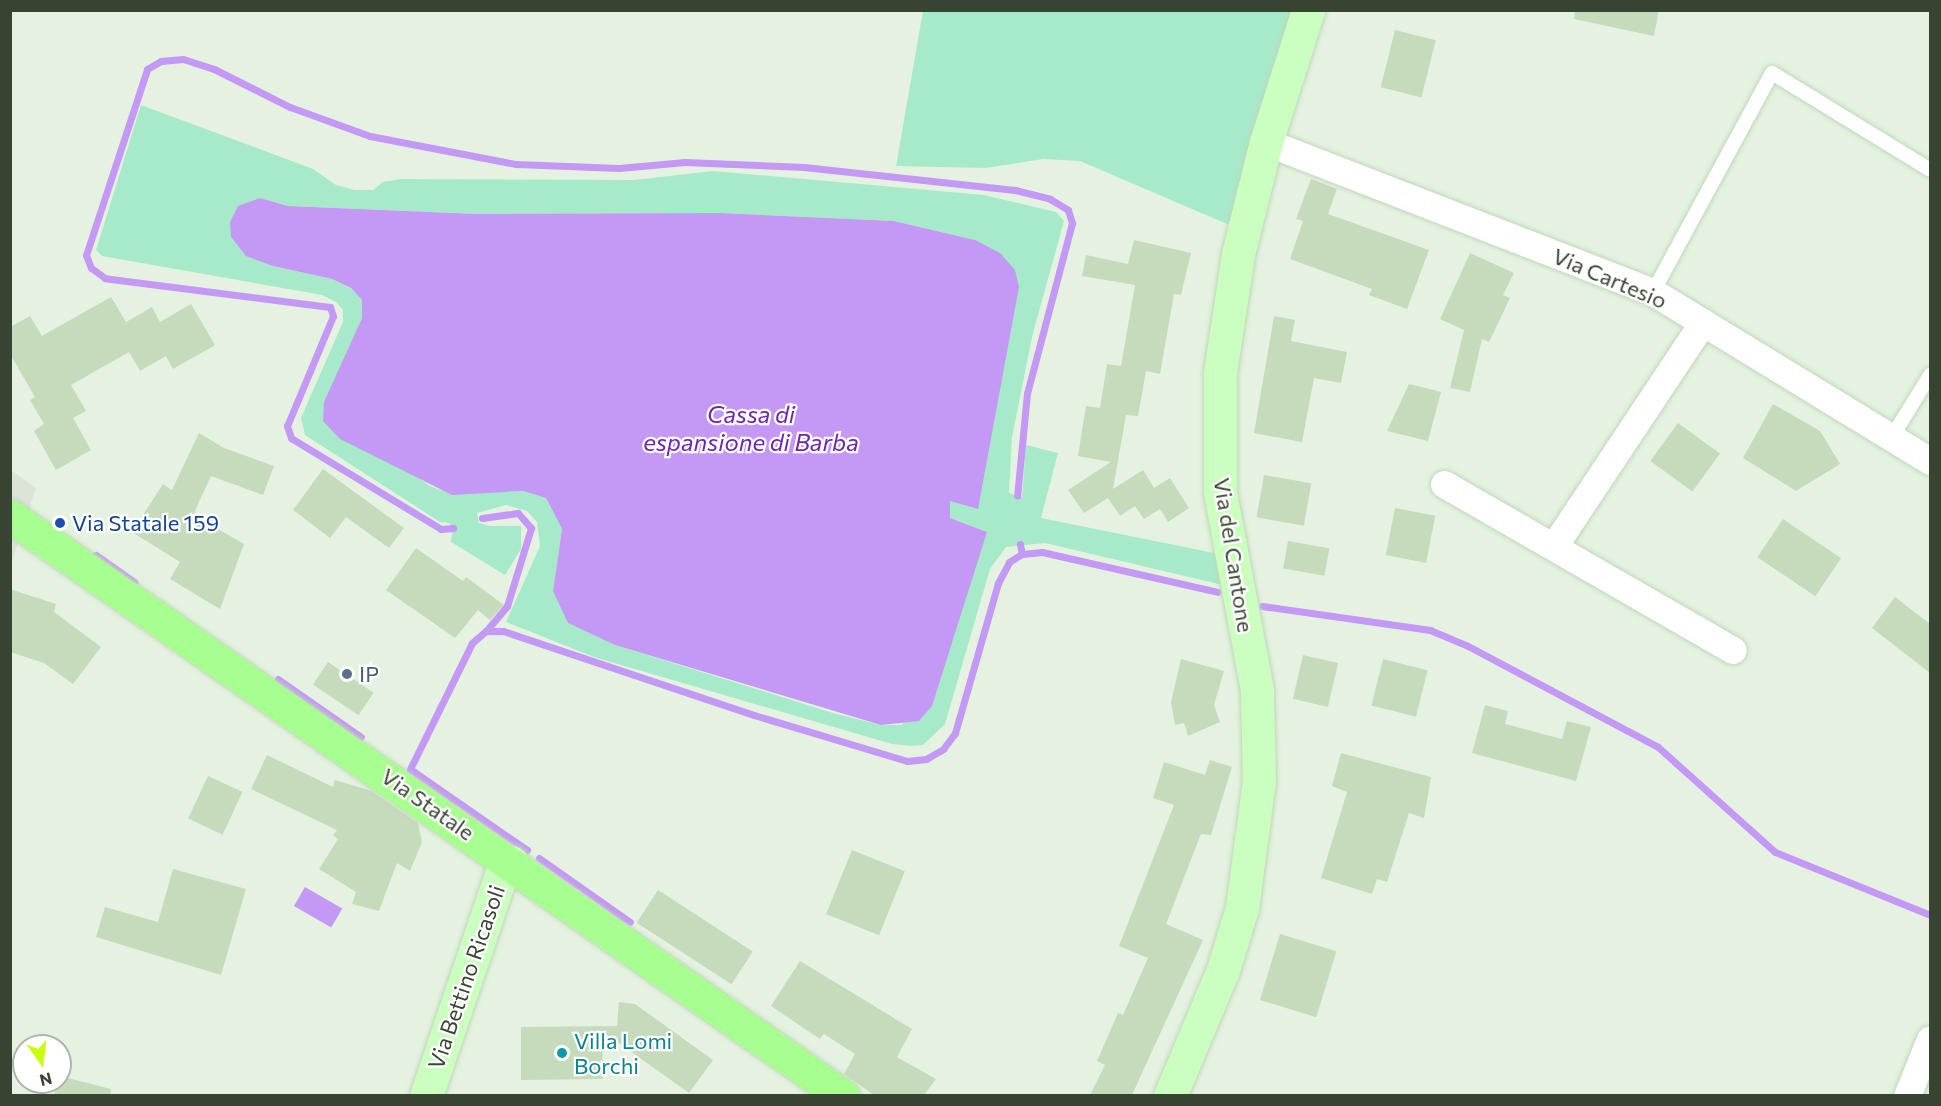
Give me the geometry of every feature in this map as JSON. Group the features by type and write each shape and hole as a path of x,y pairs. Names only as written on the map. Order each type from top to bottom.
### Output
{"main road":[{"name":"Via Statale","path":"10,516 512,862 843,1095"}],"street":[{"name":"Via del Cantone","path":"1170,1095 1223,970 1242,908 1259,781 1257,690 1220,492 1220,373 1238,254 1266,142 1308,10"},
{"name":"Via Cartesio","path":"1266,142 1653,292 1930,460"},
{"path":"1554,546 1703,322"},
{"path":"1444,484 1733,650"},
{"name":"Via Bettino Ricasoli","path":"426,1095 502,871 512,862"},
{"path":"1907,1095 1930,1039"}],"lane":[{"path":"1653,292 1772,73 1930,170"},
{"path":"1892,437 1930,375"}],"shaded area":[{"path":"11,470 36,488 11,564"}],"green space":[{"path":"923,11 1294,11 1234,227 1080,161 1043,159 986,168 896,166"},
{"path":"141,105 313,169 336,185 355,190 373,190 383,182 401,179 634,180 713,171 984,195 1056,212 1064,221 1032,337 1012,437 1009,493 1022,497 1026,445 1058,453 1041,518 1224,555 1223,585 1045,543 1006,547 990,569 945,724 923,745 892,744 594,657 506,622 540,546 537,522 527,511 506,505 477,513 479,523 490,526 521,526 521,549 505,575 451,542 453,528 449,523 440,522 305,435 301,418 343,322 343,310 336,302 322,295 102,256 96,250","holes":["260,198 288,206 477,214 721,213 894,221 975,240 978,509 950,500 950,518 987,532 902,725 881,725 833,713 615,645 553,591 562,529 546,498 523,491 452,494 430,486 406,469 348,351 362,318 362,300 351,288 332,279 273,266"]}],"water":[{"name":"Cassa di espansione di Barba","path":"260,198 288,206 477,214 721,213 894,221 975,240 1000,253 1015,270 1019,287 978,509 950,501 950,518 987,532 932,706 919,721 881,725 615,645 568,623 553,591 562,529 546,498 523,491 452,495 340,439 323,421 324,402 362,318 362,300 351,288 332,279 273,266 246,256 231,237 230,222 238,206"},
{"path":"305,887 342,908 331,928 294,906"}],"building":[{"path":"1575,10 1659,10 1654,36 1574,19"},
{"path":"1395,30 1436,40 1421,97 1381,87"},
{"path":"1311,179 1337,189 1328,214 1429,250 1407,309 1369,295 1372,289 1290,259 1303,221 1296,219"},
{"path":"1134,240 1191,253 1181,295 1174,294 1160,374 1146,371 1138,416 1126,415 1113,489 1143,470 1154,488 1170,478 1189,508 1168,522 1160,509 1144,519 1135,506 1120,516 1108,498 1084,513 1068,490 1111,462 1078,456 1086,406 1100,408 1107,364 1121,366 1135,285 1082,276 1086,255 1128,264"},
{"path":"1470,253 1514,273 1503,295 1510,298 1489,342 1482,339 1470,392 1450,388 1464,330 1440,319"},
{"path":"111,297 126,322 152,307 160,322 191,304 215,345 173,369 166,356 140,371 129,352 71,385 86,411 73,418 91,450 56,470 34,431 44,424 30,400 35,397 10,354 10,327 30,316 42,336"},
{"path":"1274,316 1295,320 1291,341 1347,352 1341,383 1314,378 1302,442 1254,433"},
{"path":"1409,384 1441,392 1428,441 1387,431"},
{"path":"1773,404 1820,431 1840,464 1796,491 1743,458"},
{"path":"1678,423 1720,454 1692,492 1650,461"},
{"path":"199,433 224,448 274,466 263,495 211,476 197,506 194,515 244,544 220,609 170,579 180,562 132,532 163,484 172,490"},
{"path":"323,469 404,528 389,548 346,517 330,538 293,510"},
{"path":"1264,475 1311,483 1304,526 1257,517"},
{"path":"1395,508 1435,516 1426,563 1386,555"},
{"path":"1783,519 1841,558 1815,596 1757,557"},
{"path":"1288,541 1329,548 1324,576 1283,569"},
{"path":"416,548 463,581 466,577 504,605 490,620 478,610 455,638 386,590"},
{"path":"10,589 56,604 54,612 101,647 73,684 44,663 10,652"},
{"path":"1895,597 1930,624 1930,673 1872,628"},
{"path":"1303,655 1338,663 1328,707 1293,699"},
{"path":"1181,659 1224,671 1214,705 1220,722 1188,736 1184,723 1175,725 1171,702"},
{"path":"1383,659 1428,670 1416,717 1371,706"},
{"path":"328,662 374,693 358,715 313,684"},
{"path":"1485,705 1508,711 1505,724 1562,739 1567,721 1591,727 1576,781 1472,753"},
{"path":"1341,753 1431,777 1424,818 1409,813 1387,882 1377,879 1372,894 1321,878 1347,792 1332,786"},
{"path":"267,755 333,787 335,780 372,791 418,823 422,842 410,871 397,863 379,911 352,904 356,892 319,869 338,839 333,835 337,830 251,789"},
{"path":"1210,760 1232,767 1211,835 1201,834 1166,924 1203,940 1132,1095 1090,1095 1105,1065 1097,1061 1118,1013 1123,1015 1148,958 1119,946 1174,805 1153,798 1164,762 1205,775"},
{"path":"208,776 242,792 223,835 188,819"},
{"path":"852,850 905,871 879,935 826,914"},
{"path":"173,869 246,889 221,975 96,937 105,907 158,922"},
{"path":"658,890 753,952 732,984 637,923"},
{"path":"1280,934 1336,951 1316,1017 1260,1000"},
{"path":"800,961 912,1029 897,1057 936,1079 924,1095 874,1095 844,1074 855,1054 824,1034 820,1039 771,1006"},
{"path":"619,1002 635,1004 713,1060 689,1093 602,1031 603,1079 521,1080 521,1027 617,1026"},
{"path":"72,1079 111,1089 110,1095 54,1095 72,1094"}],"waterway":[{"path":"453,528 441,529 291,438 287,426 333,316 330,307 105,278 91,268 86,255 147,69 161,61 183,59 214,69 290,107 370,136 516,164 619,168 685,162 804,167 1015,190 1050,199 1068,210 1072,223 1027,393 1017,496"},
{"path":"482,518 518,513 531,528 507,606 486,631"},
{"path":"1020,544 1022,554"},
{"path":"527,850 410,769 472,643 486,631 503,631 754,715 907,761 926,759 943,749 955,733 998,583 1009,562 1022,554 1042,552 1218,592"},
{"path":"96,555 134,582"},
{"path":"1262,606 1430,630 1468,646 1658,747 1775,852 1930,915"},
{"path":"278,679 361,737"},
{"path":"539,858 630,922"}],"place":[{"name":"Via Statale 159","path":"60,523"},
{"name":"IP","path":"347,674"},
{"name":"Villa Lomi Borchi","path":"562,1053"}]}
